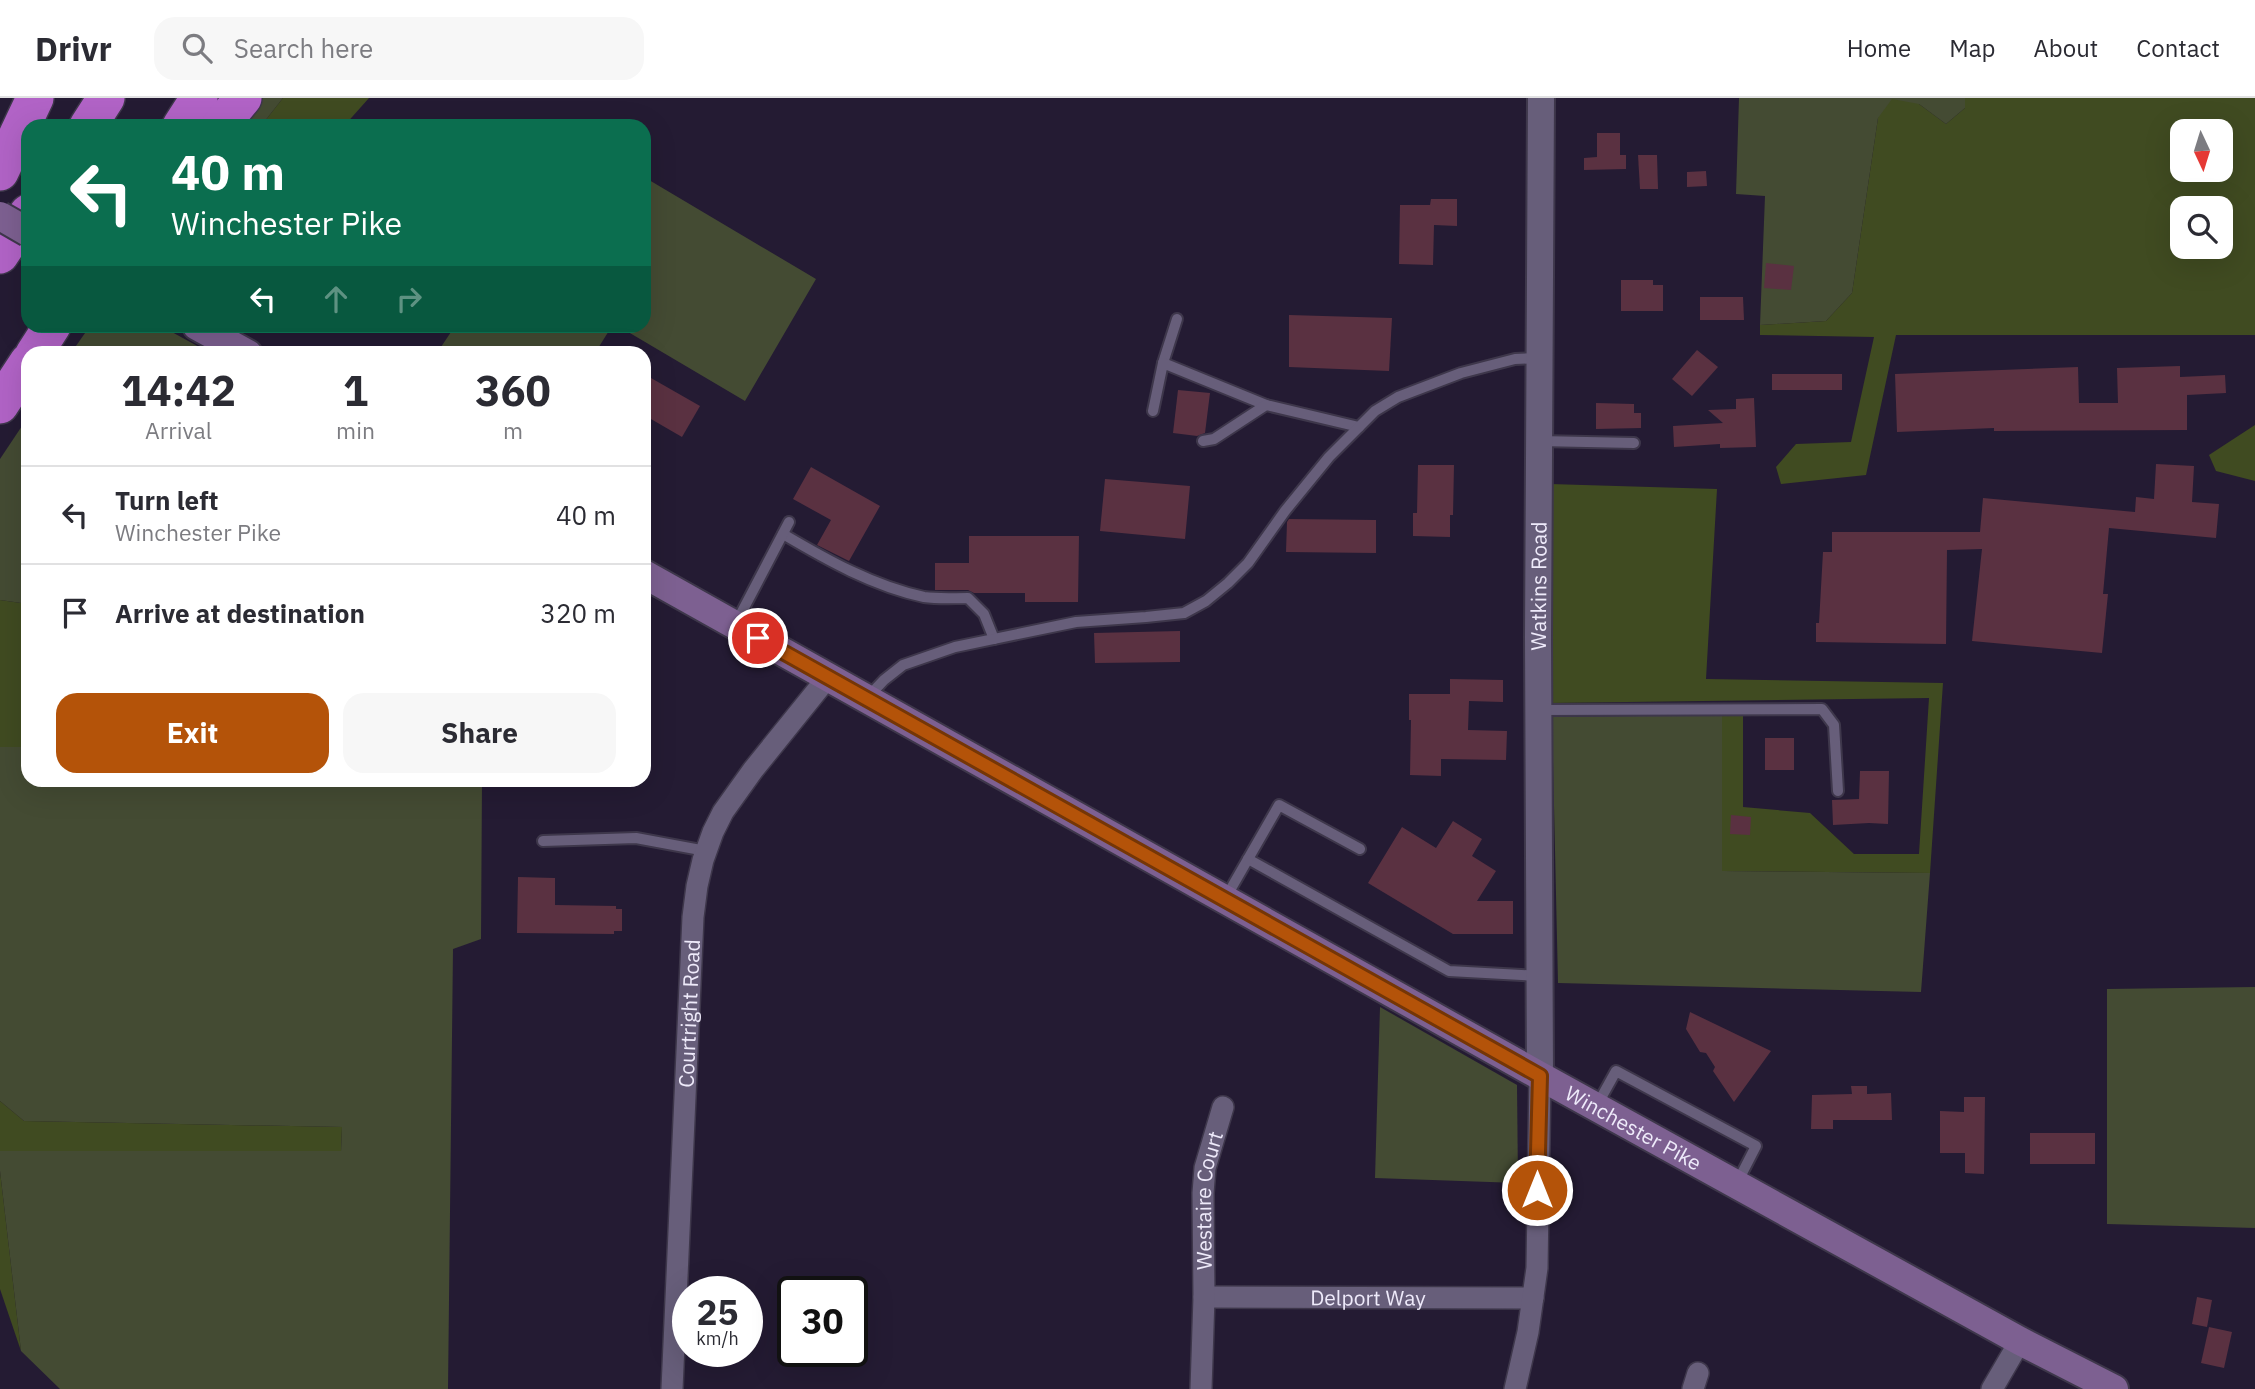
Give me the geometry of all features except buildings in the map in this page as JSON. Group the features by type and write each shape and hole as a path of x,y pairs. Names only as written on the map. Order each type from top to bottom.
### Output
{"highway":[{"path":"25,119 35,98"},
{"path":"47,119 61,98"},
{"path":"92,119 106,98"},
{"path":"186,119 199,98"},
{"path":"226,119 243,98"},
{"path":"0,172 21,128"},
{"path":"0,188 21,157"},
{"path":"0,255 21,224"},
{"path":"0,405 21,373"}],"main road":[{"path":"0,216 21,228"},
{"path":"210,333 233,346"},
{"name":"Winchester Pike","path":"651,578 1540,1076 2020,1341 2114,1389"}],"street":[{"name":"Watkins Road","path":"1540,1076 1541,98"},
{"name":"Courtright Road","path":"672,1389 693,917 697,886 713,832 730,802 752,770 828,677"},
{"path":"1515,1389 1528,1332 1536,1268 1540,1076"},
{"name":"Westaire Court","path":"1201,1389 1203,1193 1205,1168 1223,1107"},
{"name":"Delport Way","path":"1204,1297 1533,1297"},
{"path":"1992,1389 2020,1341"}],"lane":[{"path":"1153,411 1163,363 1177,319"},
{"path":"867,698 903,665 955,647 1076,622 1184,612 1206,601 1248,563 1329,457 1375,411 1398,397 1461,373 1515,359 1539,358"},
{"path":"1163,363 1266,405 1359,427"},
{"path":"1203,441 1214,439 1266,405"},
{"path":"1539,441 1633,443"},
{"path":"735,625 789,522"},
{"path":"783,534 836,564 898,590 926,597 968,598 984,614 994,639"},
{"path":"1539,710 1822,709 1834,725 1839,791"},
{"path":"1225,899 1279,805 1360,849"},
{"path":"543,841 636,838 706,851"},
{"path":"1248,859 1450,971 1540,976"},
{"path":"1596,1107 1616,1071 1756,1146 1737,1184"}],"green space":[{"path":"259,98 283,98 266,119 242,119"},
{"path":"283,98 369,98 350,119 266,119"},
{"path":"1739,98 1965,98 1965,108 1946,124 1919,104 1878,118 1852,293 1826,321 1760,325 1765,196 1736,194"},
{"path":"1965,98 2255,98 2255,335 1896,335 1866,475 1781,484 1776,467 1796,444 1851,442 1874,337 1760,335 1760,325 1826,321 1852,293 1878,118 1892,99 1919,104 1946,124 1965,108"},
{"path":"651,181 816,279 745,401 630,333 651,333"},
{"path":"85,333 174,333 197,346 76,346"},
{"path":"450,333 608,333 599,346 442,346"},
{"path":"2255,425 2255,481 2216,471 2209,455"},
{"path":"21,428 21,603 0,600 0,459"},
{"path":"1550,484 1717,489 1706,679 1943,683 1930,873 1722,871 1722,715 1743,716 1743,807 1810,813 1854,854 1919,854 1929,698 1552,703"},
{"path":"0,600 21,603 21,747 0,747"},
{"path":"1722,715 1723,871 1930,873 1921,992 1558,983 1552,717"},
{"path":"0,747 21,747 21,787 482,787 481,939 453,949 448,1389 60,1389 21,1351 0,1151 341,1151 342,1127 24,1121 0,1101"},
{"path":"2255,987 2255,1228 2107,1224 2107,989"},
{"path":"1380,1007 1517,1085 1518,1183 1375,1178"},
{"path":"0,1101 24,1121 342,1127 341,1151 0,1151"},
{"path":"0,1171 21,1351 0,1289"}],"route":[{"path":"758,638 1540,1076 1537,1190"}]}
